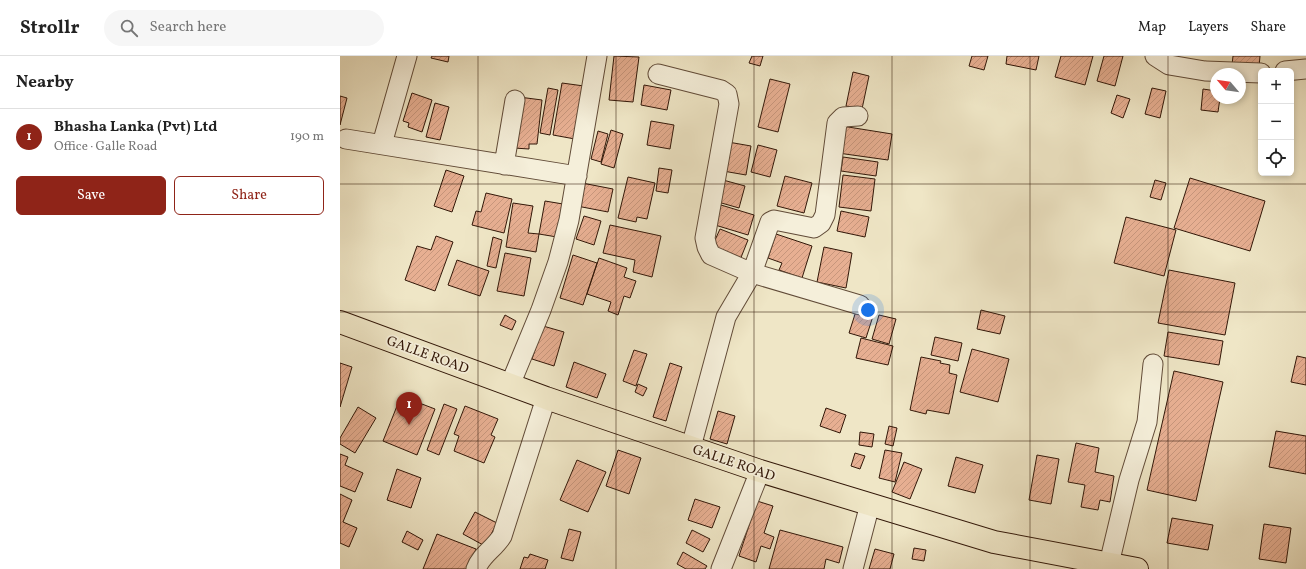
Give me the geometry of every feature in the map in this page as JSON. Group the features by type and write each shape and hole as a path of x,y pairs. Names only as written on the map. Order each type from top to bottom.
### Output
{"highway":[{"name":"GALLE ROAD","path":"340,322 546,398 760,471 994,542 1137,569"}],"street":[{"path":"382,144 407,56"},
{"path":"510,385 541,310 558,262 569,220 597,56"},
{"path":"1155,56 1169,65 1205,71 1258,73"},
{"path":"1294,70 1306,69"},
{"path":"658,74 721,90 727,94 729,104 705,238 711,255 752,273 860,306"},
{"path":"504,164 515,100"},
{"path":"691,447 726,318 752,273 764,234 770,222 774,220 814,228 821,223 825,215 837,124 843,117 858,116"},
{"path":"346,139 577,176"},
{"path":"1109,564 1129,480 1147,422 1153,364"},
{"path":"476,569 483,556 496,545 502,536 546,398"},
{"path":"721,569 760,471"},
{"path":"853,569 870,504"}],"building":[{"path":"432,56 449,56 448,62 431,58"},
{"path":"614,56 639,57 633,102 609,100"},
{"path":"752,56 763,56 760,66 749,63"},
{"path":"972,56 988,56 984,70 969,66"},
{"path":"1007,56 1039,56 1036,70 1006,64"},
{"path":"1061,56 1093,56 1085,85 1055,77"},
{"path":"1104,56 1123,56 1115,86 1097,81"},
{"path":"1233,56 1260,56 1259,67 1232,65"},
{"path":"853,72 869,76 862,109 846,106"},
{"path":"770,79 790,84 778,132 758,127"},
{"path":"562,83 584,86 575,139 553,135"},
{"path":"644,85 671,90 667,110 641,105"},
{"path":"548,88 558,90 550,135 540,133"},
{"path":"1152,88 1166,91 1160,118 1145,114"},
{"path":"1203,89 1210,90 1210,104 1219,104 1218,112 1201,110"},
{"path":"412,93 432,100 422,132 408,127 409,123 403,121"},
{"path":"1117,95 1130,99 1123,118 1111,113"},
{"path":"340,96 347,98 340,125"},
{"path":"519,97 542,100 537,144 529,144 529,149 514,148"},
{"path":"435,103 449,107 440,140 426,137"},
{"path":"651,121 674,125 670,149 647,145"},
{"path":"842,126 892,134 888,160 838,153"},
{"path":"611,130 623,134 614,168 601,164"},
{"path":"598,131 608,134 601,162 591,159"},
{"path":"728,142 751,146 746,175 723,171"},
{"path":"758,145 777,150 770,177 751,172"},
{"path":"843,157 878,162 876,176 841,171"},
{"path":"659,168 672,170 668,193 656,191"},
{"path":"446,170 464,176 452,212 434,206"},
{"path":"843,175 875,179 871,211 839,207"},
{"path":"785,176 812,183 804,213 777,206"},
{"path":"628,177 655,183 647,219 637,217 636,222 618,218"},
{"path":"1190,178 1265,201 1250,251 1174,228"},
{"path":"723,180 745,186 739,208 718,202"},
{"path":"1155,180 1166,183 1161,200 1150,197"},
{"path":"582,183 613,189 608,212 577,206"},
{"path":"486,193 512,199 504,233 472,225 476,211 481,212"},
{"path":"545,201 563,204 557,237 539,234"},
{"path":"513,203 533,206 528,233 539,234 536,252 506,247"},
{"path":"721,205 754,215 748,235 715,225"},
{"path":"841,211 869,217 865,237 837,231"},
{"path":"584,216 601,221 594,245 576,239"},
{"path":"1126,217 1176,230 1164,276 1114,263"},
{"path":"610,225 661,236 652,277 633,272 635,260 603,253"},
{"path":"720,229 748,240 740,260 711,249"},
{"path":"776,234 812,246 802,278 779,270 782,263 768,258"},
{"path":"436,236 453,242 435,291 405,280 417,246 431,250"},
{"path":"493,237 502,240 496,268 487,266"},
{"path":"824,247 852,253 846,288 817,282"},
{"path":"505,253 531,258 524,296 497,291"},
{"path":"573,255 597,263 583,305 560,298"},
{"path":"599,258 627,268 624,277 636,281 630,298 624,296 618,315 608,311 611,302 587,294"},
{"path":"457,260 489,271 480,296 448,285"},
{"path":"1169,270 1235,283 1225,335 1158,323"},
{"path":"857,308 874,313 866,338 849,333"},
{"path":"981,310 1005,316 1000,334 977,329"},
{"path":"505,315 516,321 512,330 500,325"},
{"path":"879,315 896,319 889,344 872,339"},
{"path":"543,326 564,332 554,366 532,359"},
{"path":"1168,332 1223,341 1219,365 1164,356"},
{"path":"935,337 962,343 958,361 931,355"},
{"path":"861,338 893,346 888,365 856,358"},
{"path":"972,349 1009,359 998,402 960,392"},
{"path":"634,350 647,354 636,386 623,381"},
{"path":"1297,356 1306,358 1306,385 1291,382"},
{"path":"921,357 941,361 940,363 950,365 949,373 957,375 949,414 927,410 926,414 910,410"},
{"path":"574,362 606,374 597,398 566,387"},
{"path":"340,363 352,367 340,407"},
{"path":"670,363 682,367 666,421 653,417"},
{"path":"1174,371 1223,382 1196,501 1147,490"},
{"path":"638,384 647,388 643,396 635,392"},
{"path":"401,396 435,409 417,455 383,441"},
{"path":"444,404 457,409 439,455 427,450"},
{"path":"465,406 498,419 491,435 495,437 484,463 454,451 459,436 454,434"},
{"path":"358,407 376,418 355,453 340,444 340,438"},
{"path":"826,408 846,415 840,433 820,426"},
{"path":"718,411 735,416 727,444 710,439"},
{"path":"889,426 897,428 893,446 885,444"},
{"path":"1276,431 1306,436 1306,474 1269,467"},
{"path":"860,432 874,434 872,447 859,445"},
{"path":"1076,443 1099,448 1095,472 1114,476 1110,502 1100,500 1098,510 1081,507 1085,485 1068,482"},
{"path":"618,450 641,458 629,494 606,486"},
{"path":"885,450 902,453 895,482 879,478"},
{"path":"855,453 865,456 860,469 851,466"},
{"path":"340,454 348,457 345,465 363,473 355,492 340,486"},
{"path":"1037,455 1059,459 1051,504 1029,500"},
{"path":"956,457 983,465 975,493 948,486"},
{"path":"577,460 606,472 588,512 560,500"},
{"path":"904,462 922,469 910,499 892,492"},
{"path":"397,469 421,478 411,508 387,500"},
{"path":"340,494 352,500 343,522 357,528 349,547 340,543"},
{"path":"695,499 720,507 712,528 688,520"},
{"path":"757,501 773,506 764,533 774,537 770,549 761,546 756,562 739,556"},
{"path":"475,512 497,523 485,546 463,534"},
{"path":"1172,518 1213,525 1208,550 1167,543"},
{"path":"1264,524 1291,528 1286,563 1259,559"},
{"path":"569,529 581,532 573,561 561,558"},
{"path":"692,530 710,539 703,552 686,543"},
{"path":"780,530 843,547 839,563 826,559 824,569 769,569"},
{"path":"407,531 423,540 418,550 402,542"},
{"path":"437,534 476,549 468,569 423,569"},
{"path":"914,548 926,550 924,561 912,559"},
{"path":"875,549 894,554 890,569 869,569"},
{"path":"683,552 707,566 705,569 686,569 677,564"},
{"path":"530,554 548,560 545,569 520,569 524,557 528,558"}],"place":[{"name":"Bhasha Lanka (Pvt) Ltd","path":"409,425"}]}
